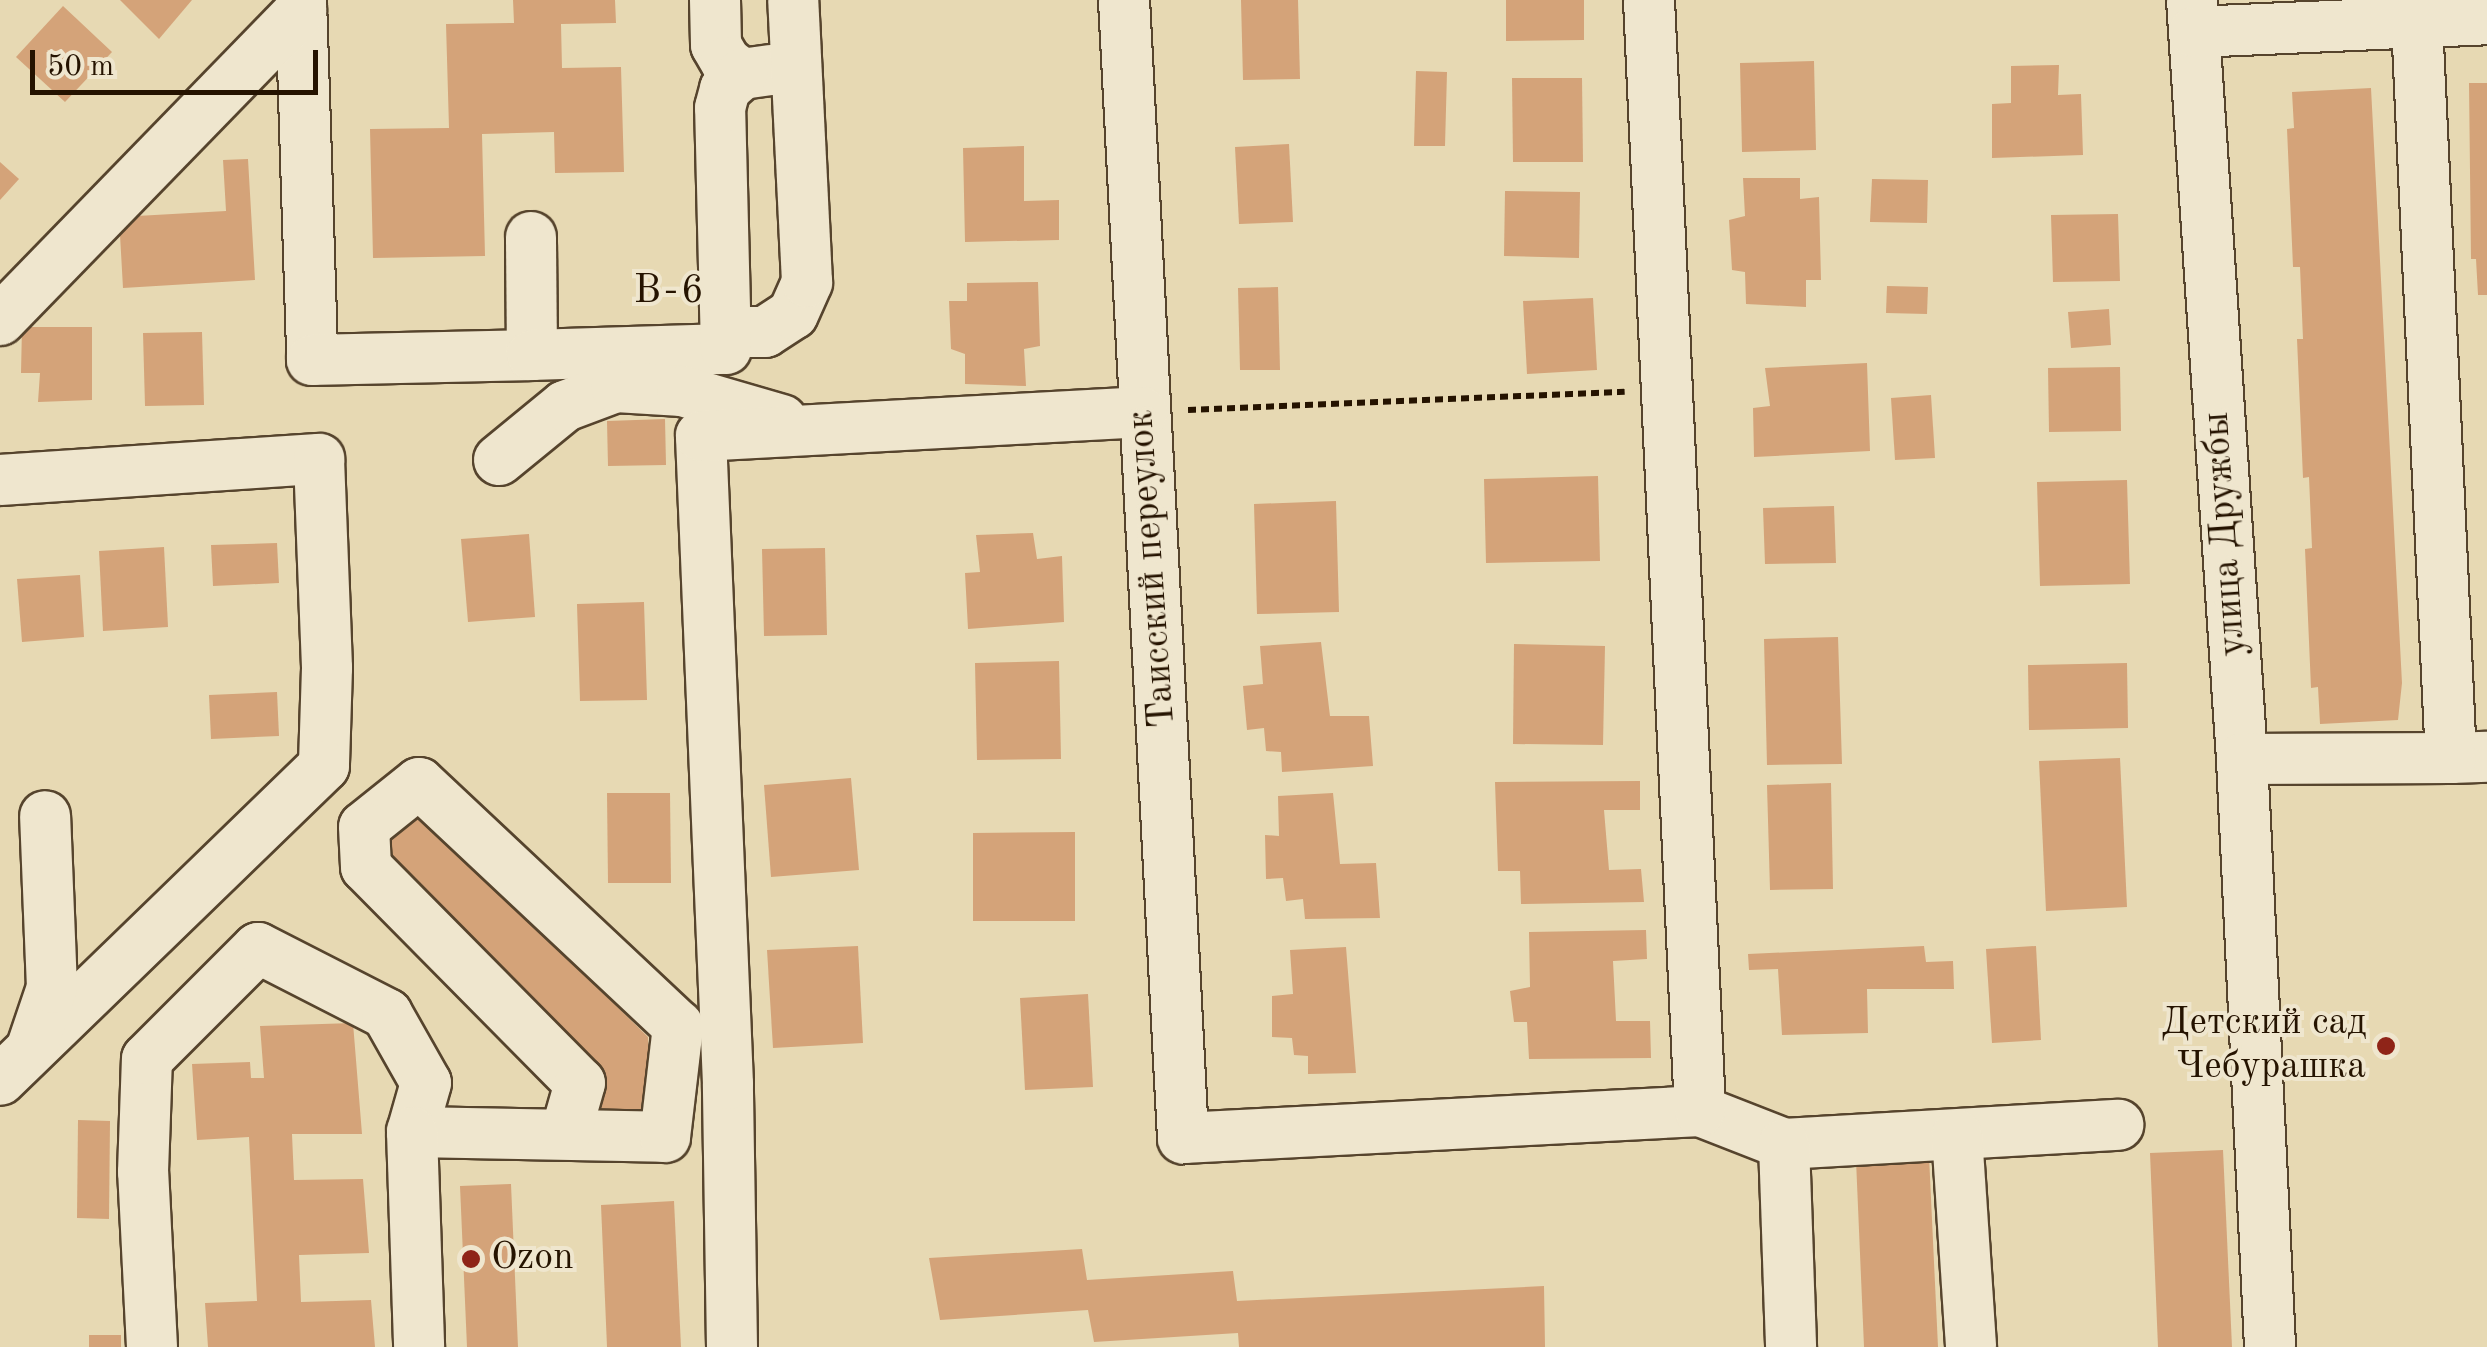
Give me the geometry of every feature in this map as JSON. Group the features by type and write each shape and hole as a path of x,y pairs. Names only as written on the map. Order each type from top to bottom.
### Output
{"street":[{"name":"Таисский переулок","path":"1124,0 1142,412 1172,862 1183,1138 1700,1111"},
{"path":"1649,0 1700,1111 1784,1144 2118,1125"},
{"path":"0,320 301,5"},
{"path":"301,5 312,360 726,349 756,56"},
{"path":"2193,16 2487,20"},
{"name":"улица Дружбы","path":"2193,16 2242,759 2270,1347"},
{"path":"2242,759 2469,758 2417,22"},
{"path":"726,332 766,332 792,314 807,282 756,56"},
{"path":"530,237 532,354"},
{"path":"499,460 564,406 616,387 682,390 820,431"},
{"path":"732,1347 728,1084 701,436 1142,412"},
{"path":"0,480 320,458 324,766 15,1066"},
{"path":"412,1132 664,1137 678,1026 420,783 364,827 366,867 580,1082 566,1132"},
{"path":"15,1066 52,988 45,816"},
{"path":"152,1347 143,1172 147,1059 258,948 387,1014 426,1083 412,1132 420,1347"},
{"path":"1957,1135 1971,1347"},
{"path":"1784,1144 1791,1347"}],"path":[{"path":"1142,412 1666,390"}],"building":[{"path":"120,0 192,0 159,39"},
{"path":"513,0 615,0 616,23 561,24 562,68 621,67 624,172 555,173 554,132 482,134 485,256 373,258 370,129 449,128 446,24 514,23"},
{"path":"1241,0 1298,0 1300,79 1243,80"},
{"path":"1506,0 1584,0 1584,40 1506,41"},
{"path":"63,6 112,52 65,102 16,57"},
{"path":"1814,61 1816,150 1742,152 1740,63"},
{"path":"2059,65 2058,95 2081,94 2083,155 1992,158 1992,104 2011,103 2011,66"},
{"path":"1416,71 1447,72 1445,146 1414,146"},
{"path":"1512,78 1582,78 1583,162 1513,162"},
{"path":"2469,83 2487,83 2487,295 2478,295 2476,259 2471,259"},
{"path":"2371,88 2402,683 2398,720 2320,724 2318,687 2311,688 2305,549 2312,548 2309,477 2303,478 2297,339 2303,339 2300,267 2293,267 2287,129 2294,128 2292,92"},
{"path":"1289,144 1293,222 1239,224 1235,147"},
{"path":"1024,146 1024,201 1059,200 1059,240 965,242 963,148"},
{"path":"248,159 255,280 123,288 119,217 226,211 223,160"},
{"path":"0,162 19,179 0,200"},
{"path":"1743,178 1800,178 1800,199 1819,197 1821,280 1806,280 1806,307 1746,304 1745,272 1732,270 1729,220 1745,216"},
{"path":"1872,179 1928,180 1927,223 1870,222"},
{"path":"1505,191 1580,192 1579,258 1504,256"},
{"path":"2118,214 2120,281 2053,282 2051,215"},
{"path":"1038,282 1040,346 1024,349 1026,386 965,384 965,354 951,349 949,301 967,301 967,283"},
{"path":"1887,286 1928,287 1927,314 1886,313"},
{"path":"1278,287 1280,370 1240,370 1238,288"},
{"path":"1593,298 1597,370 1527,374 1523,301"},
{"path":"2109,309 2111,345 2071,348 2068,312"},
{"path":"22,327 92,327 92,400 38,402 40,373 21,373"},
{"path":"202,332 204,405 145,406 143,333"},
{"path":"1867,363 1870,451 1754,457 1753,408 1770,406 1765,368"},
{"path":"2120,367 2121,431 2049,432 2048,368"},
{"path":"1931,395 1935,458 1895,460 1891,398"},
{"path":"665,419 666,465 608,466 607,421"},
{"path":"1598,476 1600,561 1486,563 1484,479"},
{"path":"2127,480 2130,584 2040,586 2037,482"},
{"path":"1336,501 1339,612 1257,614 1254,504"},
{"path":"1834,506 1836,563 1765,564 1763,508"},
{"path":"1033,533 1037,559 1062,556 1064,622 968,629 965,573 980,572 976,535"},
{"path":"529,534 535,617 468,622 461,539"},
{"path":"277,543 279,583 213,586 211,545"},
{"path":"164,547 168,627 103,631 99,551"},
{"path":"825,548 827,635 764,636 762,549"},
{"path":"80,575 84,637 22,642 17,579"},
{"path":"644,602 647,700 580,701 577,604"},
{"path":"1838,637 1842,764 1767,765 1764,639"},
{"path":"1321,642 1330,716 1369,716 1373,766 1282,772 1281,752 1266,751 1264,728 1247,730 1243,686 1263,684 1260,646"},
{"path":"1514,644 1605,646 1603,745 1513,744"},
{"path":"1059,661 1061,759 977,760 975,663"},
{"path":"2127,663 2128,728 2029,730 2028,665"},
{"path":"277,692 279,736 211,739 209,695"},
{"path":"2120,758 2127,907 2046,911 2039,761"},
{"path":"851,778 859,870 771,877 764,785"},
{"path":"1640,781 1640,810 1604,810 1609,870 1641,869 1644,902 1521,904 1520,871 1498,871 1495,782"},
{"path":"1831,783 1833,889 1770,890 1767,785"},
{"path":"607,793 670,793 671,883 608,883"},
{"path":"1333,793 1340,864 1376,863 1380,918 1305,919 1303,899 1286,901 1283,878 1266,879 1265,835 1279,836 1278,796"},
{"path":"410,804 648,1037 651,1120 600,1119 598,1071 369,845"},
{"path":"1075,832 1075,921 973,921 973,833"},
{"path":"1646,930 1647,959 1613,961 1616,1021 1650,1021 1651,1058 1529,1059 1527,1022 1514,1022 1510,991 1530,987 1529,932"},
{"path":"858,946 863,1043 773,1048 767,950"},
{"path":"1924,946 1926,962 1953,961 1954,989 1867,989 1868,1033 1782,1035 1778,969 1749,970 1748,954"},
{"path":"2036,946 2041,1040 1992,1043 1986,949"},
{"path":"1346,947 1356,1073 1308,1074 1308,1056 1294,1055 1292,1038 1272,1037 1272,996 1293,994 1290,950"},
{"path":"1088,994 1093,1087 1025,1090 1020,998"},
{"path":"353,1023 362,1134 292,1134 294,1180 363,1179 369,1253 299,1255 301,1302 371,1300 375,1347 208,1347 205,1303 257,1301 249,1137 197,1140 192,1064 250,1062 251,1078 264,1078 260,1026"},
{"path":"78,1120 110,1121 109,1219 77,1218"},
{"path":"2223,1150 2232,1347 2158,1347 2150,1153"},
{"path":"1929,1156 1938,1347 1864,1347 1856,1160"},
{"path":"511,1184 518,1347 467,1347 460,1186"},
{"path":"674,1201 681,1347 607,1347 601,1205"},
{"path":"1082,1249 1087,1280 1233,1271 1237,1301 1544,1286 1545,1347 1239,1347 1238,1333 1094,1342 1088,1310 940,1320 929,1258"},
{"path":"89,1335 121,1335 121,1347 89,1347"}],"place":[{"name":"Детский сад Чебурашка","path":"2386,1046"},
{"name":"Ozon","path":"471,1259"}],"district":[{"name":"В-6","path":"670,292"}]}
